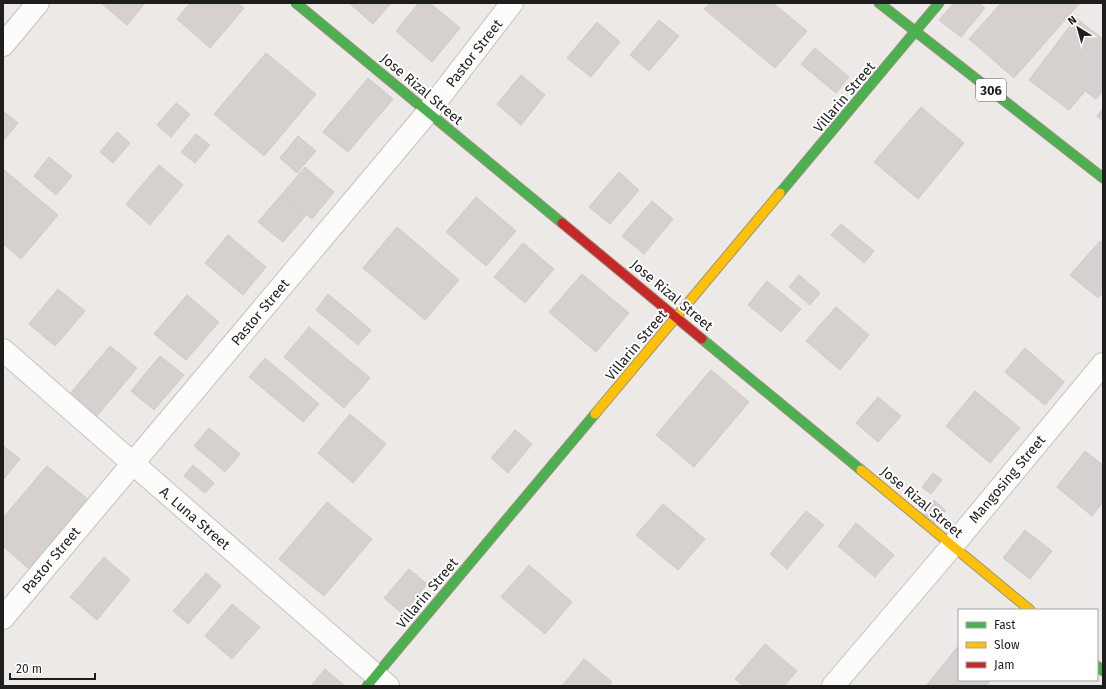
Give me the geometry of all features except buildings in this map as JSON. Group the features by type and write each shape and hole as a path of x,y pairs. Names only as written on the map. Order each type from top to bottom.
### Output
{"street":[{"path":"3,45 38,3"},
{"name":"Jose Rizal Street","path":"296,3 1029,609"},
{"name":"Pastor Street","path":"3,618 428,112 512,3"},
{"name":"306","path":"879,3 1103,178"},
{"name":"Villarin Street","path":"377,683 677,317 939,3"},
{"name":"A. Luna Street","path":"3,350 133,463 377,683"},
{"name":"Mangosing Street","path":"833,686 953,546 1103,364"}],"traffic: fast":[{"path":"296,3 562,223"},
{"path":"879,3 1103,178"},
{"path":"780,193 939,3"},
{"path":"702,339 861,470"},
{"path":"367,686 595,414"},
{"path":"1098,667 1103,671"}],"traffic: slow":[{"path":"595,414 780,193"},
{"path":"861,470 1029,609"}],"traffic: jam":[{"path":"562,223 702,339"}]}
